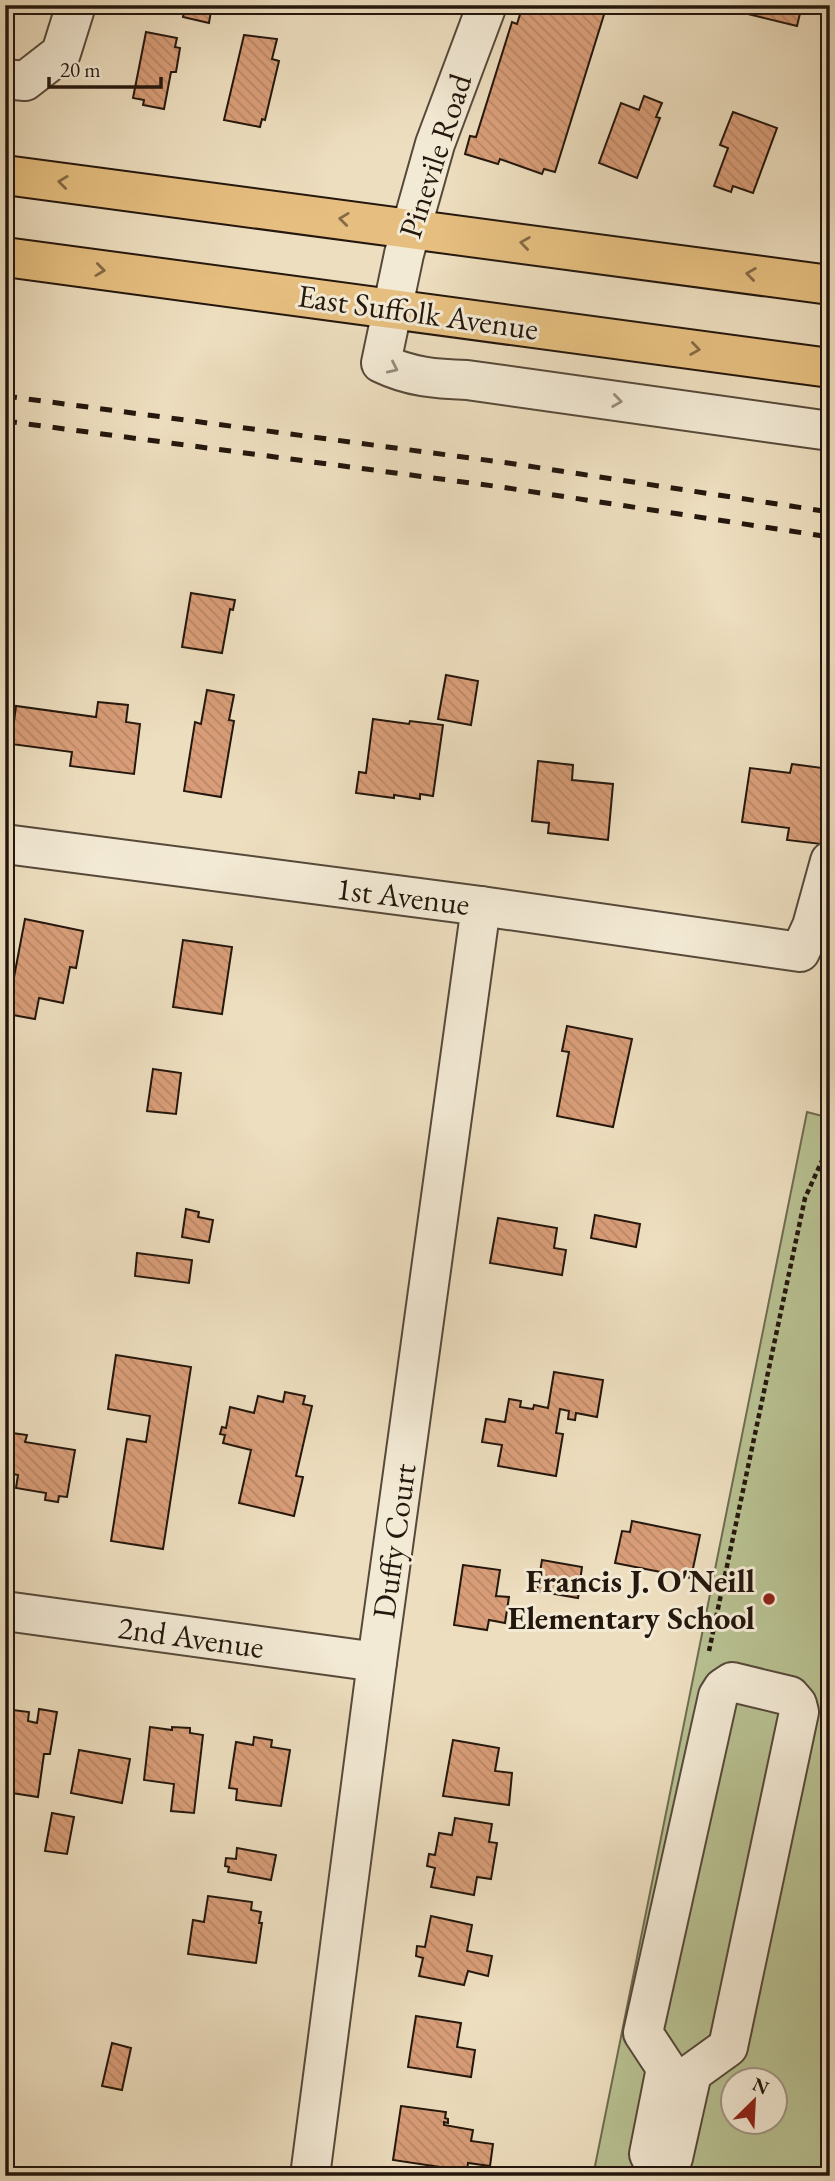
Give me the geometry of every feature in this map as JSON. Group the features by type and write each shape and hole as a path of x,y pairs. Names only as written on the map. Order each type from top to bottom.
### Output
{"main road":[{"path":"5,175 830,285"},
{"name":"East Suffolk Avenue","path":"5,257 830,368"}],"street":[{"path":"5,79 25,81 61,53 76,5"},
{"name":"Pinevile Road","path":"487,5 435,144 391,308 382,363 400,372 421,377 467,380 830,431"},
{"name":"1st Avenue","path":"5,844 481,906 800,952 830,861"},
{"name":"Duffy Court","path":"310,2176 377,1662 481,906"},
{"name":"2nd Avenue","path":"5,1611 377,1662"},
{"path":"732,1682 790,1696 797,1703 799,1712 728,2047 692,2073 673,2158 660,2176 649,2154 666,2068 643,2033 718,1696 723,1688 732,1682"}],"path":[{"path":"718,1696 708,1658 805,1198 830,1143"}],"green space":[{"name":"Francis J. O'Neill Elementary School","path":"807,1112 830,1118 830,2176 593,2176"}],"building":[{"path":"185,5 212,5 209,23 183,17"},
{"path":"523,5 607,5 555,172 544,169 542,174 500,159 498,164 465,154 470,136 476,137 512,22 517,24"},
{"path":"746,5 802,5 797,26 744,13"},
{"path":"146,32 177,38 175,47 180,48 176,72 171,72 164,109 143,105 144,100 133,98"},
{"path":"244,35 277,39 272,59 279,61 265,120 262,119 260,127 224,120"},
{"path":"644,96 662,103 656,117 660,118 637,178 599,163 621,103 639,110"},
{"path":"733,112 777,128 753,193 733,186 731,192 714,186 728,148 720,145"},
{"path":"191,593 235,600 233,610 230,609 222,653 182,647"},
{"path":"446,675 478,681 471,725 438,719"},
{"path":"207,690 234,695 229,720 234,721 221,797 184,791 195,722 201,724"},
{"path":"98,702 128,705 126,722 140,724 134,774 70,766 72,752 11,744 16,706 96,717"},
{"path":"373,719 443,725 433,796 420,794 420,799 394,795 394,798 356,793 359,772 366,773"},
{"path":"538,761 573,765 572,780 613,784 608,840 548,833 549,823 532,821"},
{"path":"792,764 830,769 821,844 787,840 789,828 742,822 750,768 790,773"},
{"path":"25,919 83,931 76,968 70,967 63,1003 39,998 35,1019 7,1014"},
{"path":"183,940 232,947 222,1014 173,1007"},
{"path":"567,1026 632,1039 613,1127 557,1116 569,1052 562,1051"},
{"path":"153,1069 181,1073 176,1114 147,1111"},
{"path":"186,1209 199,1212 198,1217 213,1220 209,1242 182,1237"},
{"path":"595,1215 640,1224 636,1247 591,1238"},
{"path":"498,1218 557,1228 554,1248 566,1250 562,1275 490,1263"},
{"path":"137,1253 192,1260 189,1283 135,1276"},
{"path":"116,1355 191,1367 163,1549 111,1541 127,1439 146,1442 150,1416 108,1409"},
{"path":"554,1372 603,1380 597,1417 576,1413 575,1420 568,1419 569,1411 560,1409 556,1433 563,1434 556,1476 498,1466 502,1445 482,1442 486,1419 505,1422 509,1399 521,1401 520,1407 533,1409 534,1405 548,1408"},
{"path":"285,1392 305,1396 303,1404 312,1406 296,1476 303,1477 294,1516 239,1503 251,1450 223,1443 225,1435 220,1434 222,1427 226,1428 230,1407 254,1413 258,1396 283,1402"},
{"path":"5,1432 27,1435 25,1442 75,1450 67,1497 59,1496 58,1502 45,1500 46,1493 16,1488 18,1475 13,1474 14,1468 5,1466"},
{"path":"632,1521 700,1535 691,1578 615,1563 622,1531 630,1532"},
{"path":"542,1560 582,1567 580,1581 584,1581 578,1598 537,1591"},
{"path":"463,1565 500,1570 496,1596 509,1597 505,1623 489,1620 487,1630 454,1625"},
{"path":"5,1709 29,1712 28,1721 37,1723 39,1709 57,1712 50,1754 44,1754 38,1797 5,1792"},
{"path":"150,1727 172,1730 172,1727 190,1728 190,1733 203,1735 194,1813 171,1811 174,1784 144,1780"},
{"path":"254,1737 272,1740 271,1747 290,1750 281,1806 236,1800 237,1789 229,1788 236,1742 253,1745"},
{"path":"453,1740 499,1748 495,1771 512,1773 509,1805 443,1796"},
{"path":"79,1750 130,1759 122,1803 71,1793"},
{"path":"52,1813 74,1817 67,1854 45,1851"},
{"path":"455,1818 492,1824 489,1842 497,1843 491,1879 477,1877 474,1895 431,1887 435,1868 427,1866 429,1854 435,1855 439,1833 452,1835"},
{"path":"237,1848 276,1855 271,1880 228,1872 229,1867 225,1866 226,1858 236,1859"},
{"path":"208,1896 252,1902 251,1910 261,1912 256,1963 188,1954 193,1920 204,1922"},
{"path":"431,1916 472,1925 467,1951 492,1956 488,1976 468,1971 464,1985 419,1976 423,1958 416,1956 417,1946 425,1947"},
{"path":"416,2016 461,2023 457,2047 475,2050 471,2077 408,2067"},
{"path":"112,2043 131,2048 122,2090 102,2086"},
{"path":"401,2106 446,2112 448,2123 444,2122 444,2125 473,2130 471,2141 493,2144 490,2166 468,2163 467,2171 393,2160"}],"railway":[{"path":"5,396 508,463 830,512"},
{"path":"5,421 501,487 830,537"}],"place":[{"name":"Francis J. O'Neill Elementary School","path":"769,1599"}]}
